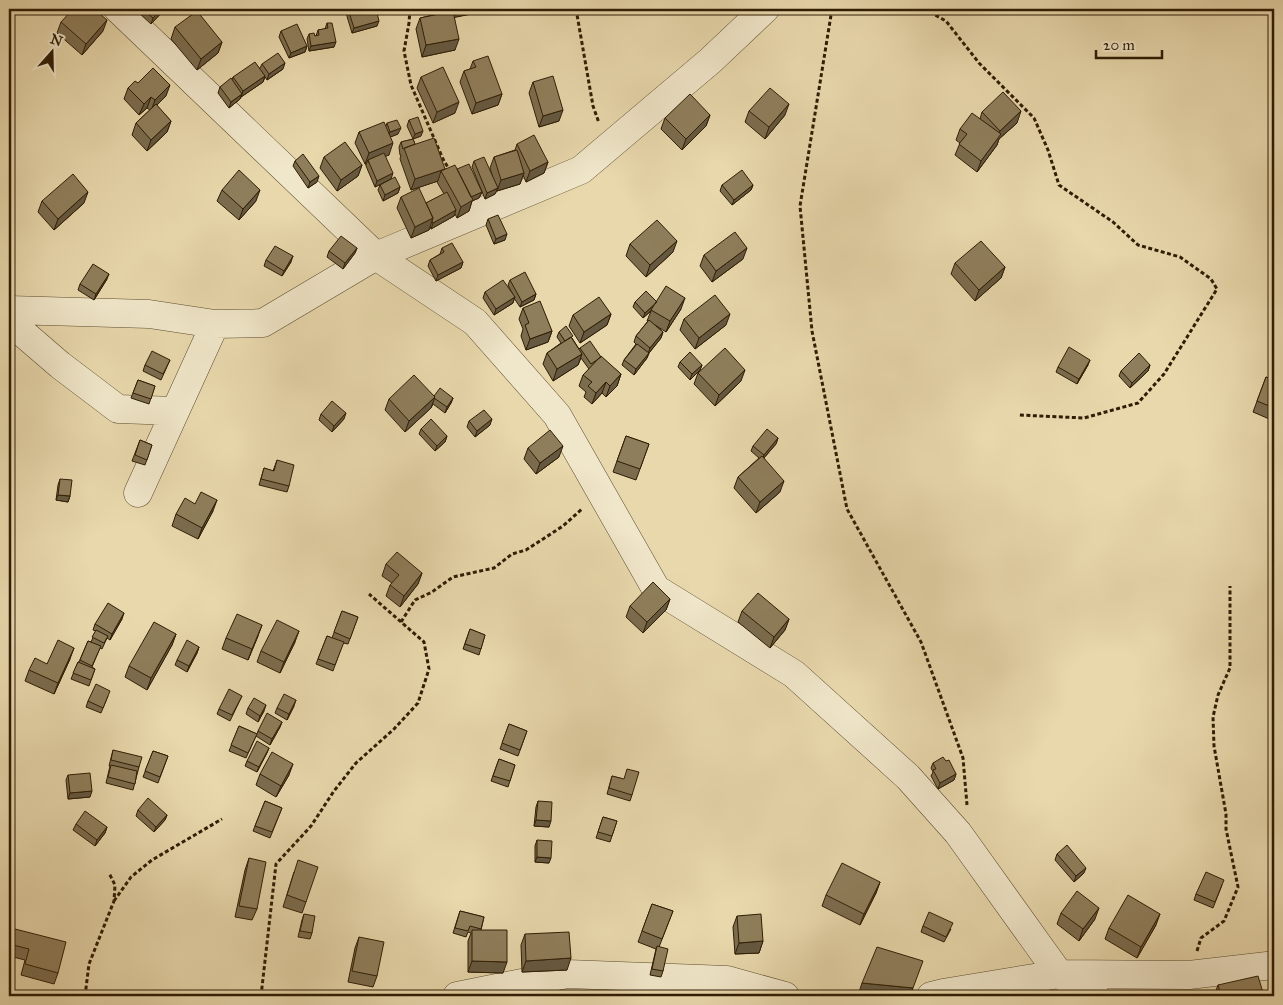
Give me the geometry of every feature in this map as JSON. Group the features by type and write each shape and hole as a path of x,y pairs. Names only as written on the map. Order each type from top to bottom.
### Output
{"street":[{"path":"118,9 376,256 475,322 557,415 656,589 794,674 908,777 958,833 1059,974 1095,996"},
{"path":"9,310 149,314 215,324 263,323 376,256 581,170 710,61 765,9"},
{"path":"9,321 60,365 118,409 175,411"},
{"path":"138,494 215,324"},
{"path":"931,996 1059,974 1188,975 1274,965"},
{"path":"457,996 567,974 727,980 785,996"}],"path":[{"path":"410,9 404,52 412,85 442,159 455,178"},
{"path":"576,9 594,106 608,147"},
{"path":"832,9 800,206 812,331 847,510 922,642 963,758 967,812 958,833"},
{"path":"924,9 946,21 979,63 1034,118 1048,150 1059,185 1113,222 1138,245 1180,257 1211,279 1217,289 1164,374 1138,403 1084,418 1019,415"},
{"path":"401,622 415,600 432,592 453,577 494,568 512,554 526,550 562,526 601,492"},
{"path":"1188,975 1201,938 1224,920 1238,887 1226,829 1226,814 1214,746 1213,717 1218,695 1230,668 1230,586"},
{"path":"261,996 276,864 311,826 334,791 356,764 394,729 418,703 429,669 424,642 369,594"},
{"path":"85,996 89,964 114,901 131,878 152,860 222,819"},
{"path":"108,873 115,885 114,901"}],"building":[{"path":"73,9 94,9 107,20 86,44 61,22"},
{"path":"142,9 162,9 153,18"},
{"path":"348,9 376,9 379,21 354,28"},
{"path":"197,11 222,42 201,59 175,27"},
{"path":"453,11 459,39 426,45 420,18"},
{"path":"327,23 332,23 336,42 311,46 309,34 319,35 318,30 328,28"},
{"path":"297,24 307,46 291,53 281,31"},
{"path":"278,53 285,63 269,74 262,64"},
{"path":"488,56 502,94 476,103 464,71 476,67 473,61"},
{"path":"255,62 265,76 243,91 233,77"},
{"path":"443,67 459,102 437,112 421,77"},
{"path":"153,68 170,85 155,100 151,97 144,104 128,88 135,81 138,83"},
{"path":"553,76 563,110 543,116 533,82"},
{"path":"231,78 242,94 231,102 220,87"},
{"path":"770,88 789,104 769,127 749,111"},
{"path":"1003,92 1021,111 1000,131 982,112"},
{"path":"690,94 710,115 686,139 665,118"},
{"path":"156,104 171,121 151,140 136,123"},
{"path":"972,113 1001,134 981,161 959,144 967,134 960,129"},
{"path":"418,117 423,131 415,134 409,120"},
{"path":"397,120 401,128 390,132 387,123"},
{"path":"384,122 393,143 369,153 359,132"},
{"path":"534,135 548,162 530,171 517,144"},
{"path":"434,138 445,169 415,179 404,148"},
{"path":"413,139 415,144 403,149 401,142"},
{"path":"345,142 362,165 341,180 324,157"},
{"path":"517,150 524,173 501,180 494,157"},
{"path":"384,153 393,173 377,181 368,160"},
{"path":"303,154 319,176 310,182 295,161"},
{"path":"484,157 498,188 487,193 474,161"},
{"path":"469,164 482,192 471,197 457,169"},
{"path":"455,165 473,200 461,207 441,171"},
{"path":"239,170 260,190 243,209 222,190"},
{"path":"742,170 753,185 734,200 722,185"},
{"path":"73,174 88,192 58,219 42,201"},
{"path":"395,177 400,187 385,195 380,185"},
{"path":"419,188 433,218 415,227 401,197"},
{"path":"447,192 456,210 433,223 433,218 426,203"},
{"path":"498,215 507,234 496,239 488,219"},
{"path":"657,220 677,241 650,265 630,244"},
{"path":"735,232 747,248 716,271 704,255"},
{"path":"341,236 357,248 345,263 329,251"},
{"path":"981,241 1005,267 979,290 955,263"},
{"path":"452,243 463,262 438,275 430,260 444,252 442,248"},
{"path":"275,246 293,256 284,271 266,260"},
{"path":"93,264 109,274 96,294 80,284"},
{"path":"525,272 536,294 522,302 510,280"},
{"path":"503,280 515,297 496,309 485,292"},
{"path":"666,286 685,298 670,321 651,310"},
{"path":"646,291 657,302 645,313 635,302"},
{"path":"715,295 730,314 699,338 684,319"},
{"path":"599,297 611,314 584,332 573,315"},
{"path":"540,301 552,331 530,339 525,325 529,323 523,308"},
{"path":"649,320 663,332 650,348 636,336"},
{"path":"566,326 573,336 565,341 559,332"},
{"path":"571,337 582,354 557,369 547,353"},
{"path":"590,341 601,357 591,364 580,348"},
{"path":"637,344 649,353 636,369 624,360"},
{"path":"1069,347 1090,360 1079,379 1058,367"},
{"path":"725,348 745,370 719,395 698,373"},
{"path":"152,351 170,360 163,374 145,365"},
{"path":"690,352 702,365 692,374 680,362"},
{"path":"1139,353 1150,365 1132,383 1121,371"},
{"path":"601,356 621,374 610,386 606,382 596,393 588,386 592,382 583,375"},
{"path":"414,375 435,397 409,421 389,399"},
{"path":"1266,377 1274,380 1274,408 1257,401"},
{"path":"138,380 155,386 151,399 133,393"},
{"path":"440,388 453,398 447,407 434,398"},
{"path":"332,401 346,413 334,426 321,414"},
{"path":"484,410 492,419 477,431 469,421"},
{"path":"431,419 447,436 437,446 421,429"},
{"path":"767,429 778,438 764,455 753,446"},
{"path":"550,430 563,446 540,463 528,448"},
{"path":"626,436 649,444 640,469 617,461"},
{"path":"140,440 152,445 147,460 135,455"},
{"path":"762,456 784,481 760,502 738,477"},
{"path":"277,460 294,465 289,486 261,479 264,468 274,471"},
{"path":"60,479 72,480 70,496 58,495"},
{"path":"201,492 217,500 202,528 176,514 185,498 195,504"},
{"path":"397,552 422,573 404,596 390,585 399,575 386,564"},
{"path":"653,582 670,599 647,622 630,606"},
{"path":"758,593 789,619 774,637 742,611"},
{"path":"108,603 124,613 112,634 95,624"},
{"path":"342,611 358,617 350,639 334,632"},
{"path":"237,614 262,625 252,649 226,638"},
{"path":"277,620 299,631 284,662 261,651"},
{"path":"154,622 176,634 151,678 129,666"},
{"path":"470,629 485,635 481,649 465,644"},
{"path":"96,630 108,636 104,643 92,637"},
{"path":"327,636 344,642 335,665 318,659"},
{"path":"58,640 74,648 58,683 29,670 35,658 47,664"},
{"path":"187,640 199,647 189,666 177,660"},
{"path":"88,641 101,646 92,666 80,660"},
{"path":"78,662 95,669 91,680 73,673"},
{"path":"96,684 110,691 103,708 88,701"},
{"path":"229,689 242,696 232,715 219,709"},
{"path":"284,694 296,700 289,714 277,708"},
{"path":"254,698 266,705 260,716 248,708"},
{"path":"267,713 282,722 272,739 258,731"},
{"path":"509,724 527,731 520,750 502,743"},
{"path":"239,726 257,734 248,753 231,745"},
{"path":"257,741 269,748 259,767 247,761"},
{"path":"113,750 142,757 139,767 111,760"},
{"path":"153,751 168,756 160,777 145,771"},
{"path":"272,752 293,764 281,786 260,774"},
{"path":"943,757 946,761 949,760 956,774 940,783 933,770 936,769 933,763"},
{"path":"499,759 515,765 510,781 493,776"},
{"path":"111,765 137,771 135,784 108,777"},
{"path":"627,769 639,772 632,795 609,788 612,776 624,779"},
{"path":"90,773 92,791 70,793 68,775"},
{"path":"148,798 167,815 156,827 138,810"},
{"path":"265,801 282,808 272,832 255,826"},
{"path":"538,801 552,802 551,821 536,820"},
{"path":"85,811 107,827 97,840 76,824"},
{"path":"603,817 617,821 612,836 598,832"},
{"path":"537,840 552,841 551,858 537,857"},
{"path":"1067,845 1086,868 1076,876 1057,854"},
{"path":"249,858 266,862 257,909 239,906"},
{"path":"298,860 318,867 306,902 287,895"},
{"path":"842,863 880,882 864,914 826,895"},
{"path":"1206,872 1224,880 1215,902 1196,894"},
{"path":"1077,891 1099,908 1083,929 1061,913"},
{"path":"1128,895 1160,914 1141,947 1109,928"},
{"path":"652,904 673,911 662,939 642,931"},
{"path":"460,911 484,917 481,929 470,926 468,931 455,928"},
{"path":"929,912 953,923 946,937 923,926"},
{"path":"304,914 315,916 312,933 300,931"},
{"path":"761,914 763,941 739,943 737,916"},
{"path":"11,928 66,942 58,973 25,964 29,949 9,944"},
{"path":"472,930 507,930 507,962 472,961"},
{"path":"569,932 571,958 526,961 525,934"},
{"path":"359,937 384,942 377,976 352,971"},
{"path":"657,946 668,949 663,971 652,969"},
{"path":"877,947 923,961 913,988 862,983"},
{"path":"1258,976 1264,996 1221,996 1218,985"}]}
